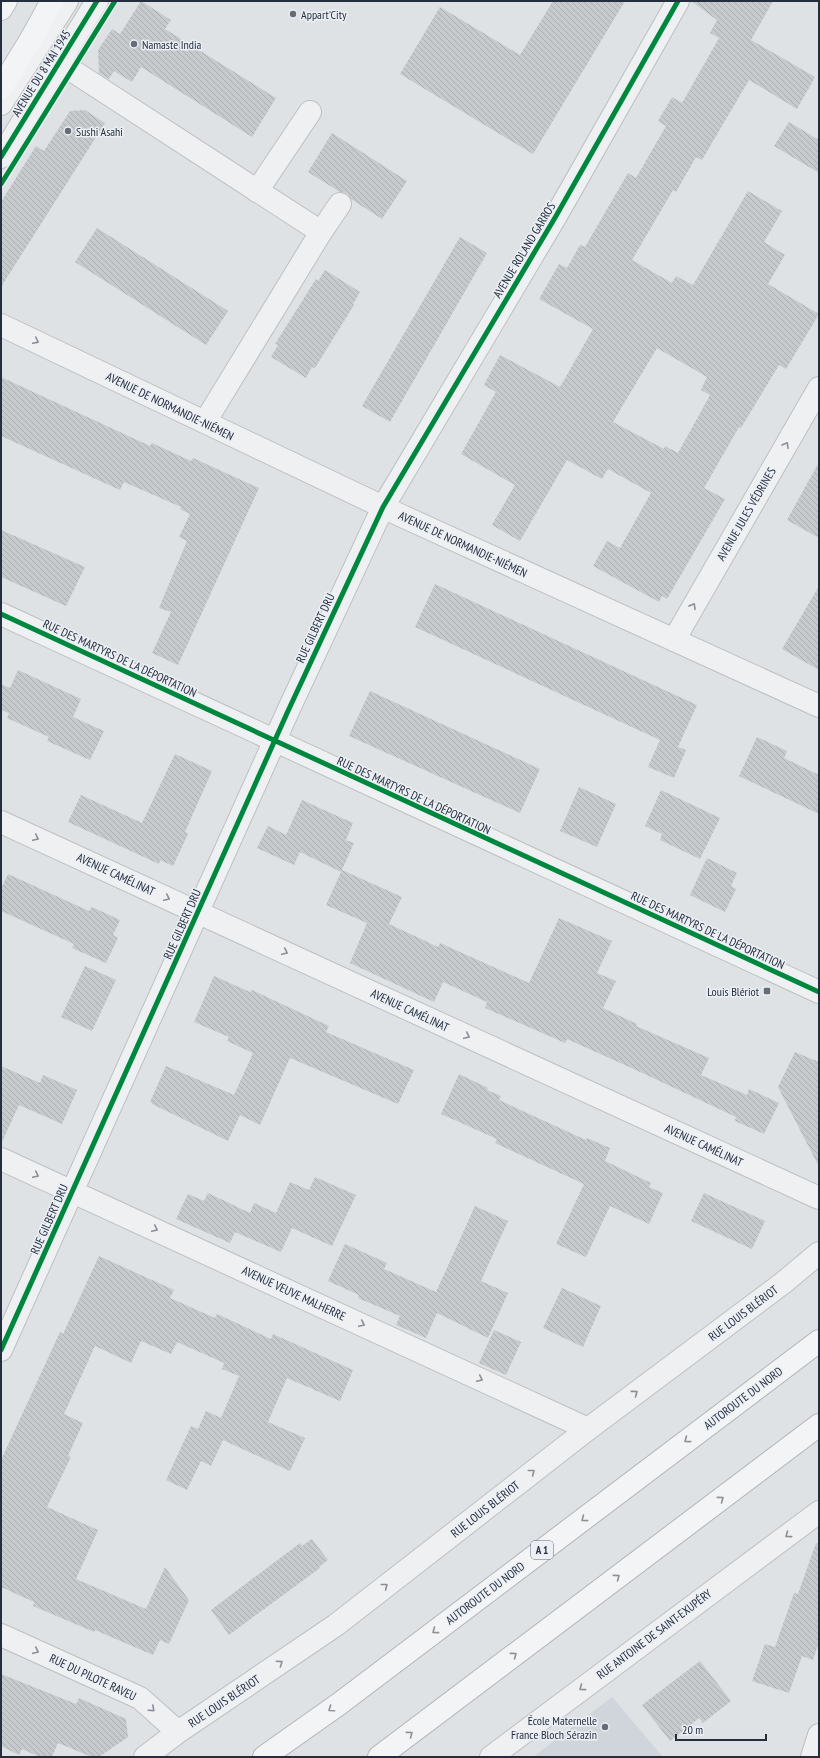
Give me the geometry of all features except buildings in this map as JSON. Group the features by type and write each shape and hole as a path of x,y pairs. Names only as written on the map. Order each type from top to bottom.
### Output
{"main road":[{"path":"1,9 6,1"},
{"path":"1,88 7,69 52,1"},
{"name":"AUTOROUTE DU NORD","path":"264,1757 339,1704 819,1341"},
{"path":"379,1757 819,1425"}],"street":[{"path":"1,104 67,1"},
{"name":"AVENUE DU 8 MAI 1945","path":"1,157 98,1"},
{"name":"AVENUE ROLAND GARROS","path":"383,507 556,216 678,1"},
{"path":"59,62 321,232"},
{"path":"257,191 310,112"},
{"path":"205,422 321,232 340,204"},
{"name":"AVENUE DE NORMANDIE-NIÉMEN","path":"1,324 383,507 819,706"},
{"name":"AVENUE JULES VÉDRINES","path":"674,640 819,388"},
{"name":"RUE GILBERT DRU","path":"1,1350 275,742 383,507"},
{"name":"RUE DES MARTYRS DE LA DÉPORTATION","path":"1,614 275,742 819,992"},
{"name":"AVENUE CAMÉLINAT","path":"1,822 819,1198"},
{"name":"AVENUE VEUVE MALHERRE","path":"1,1159 588,1428"},
{"name":"RUE LOUIS BLÉRIOT","path":"145,1757 178,1732 336,1625 588,1428 783,1283 819,1253"},
{"name":"RUE ANTOINE DE SAINT-EXUPÉRY","path":"490,1757 819,1512"},
{"name":"RUE DU PILOTE RAVEU","path":"1,1635 140,1698 178,1732"},
{"path":"812,1757 819,1735"}],"shaded area":[{"name":"École Maternelle France Bloch Sérazin","path":"612,1697 663,1757 533,1757"}],"cycle path":[{"path":"1,157 97,1"},
{"path":"1,184 115,1"},
{"path":"1,1350 288,711 383,507 556,216 678,1"},
{"path":"1,614 819,992"}],"place":[{"name":"Appart'City","path":"293,14"},
{"name":"Namaste India","path":"134,44"},
{"name":"Sushi Asahi","path":"68,131"},
{"name":"Louis Blériot","path":"767,991"},
{"name":"École Maternelle France Bloch Sérazin","path":"605,1727"}]}
